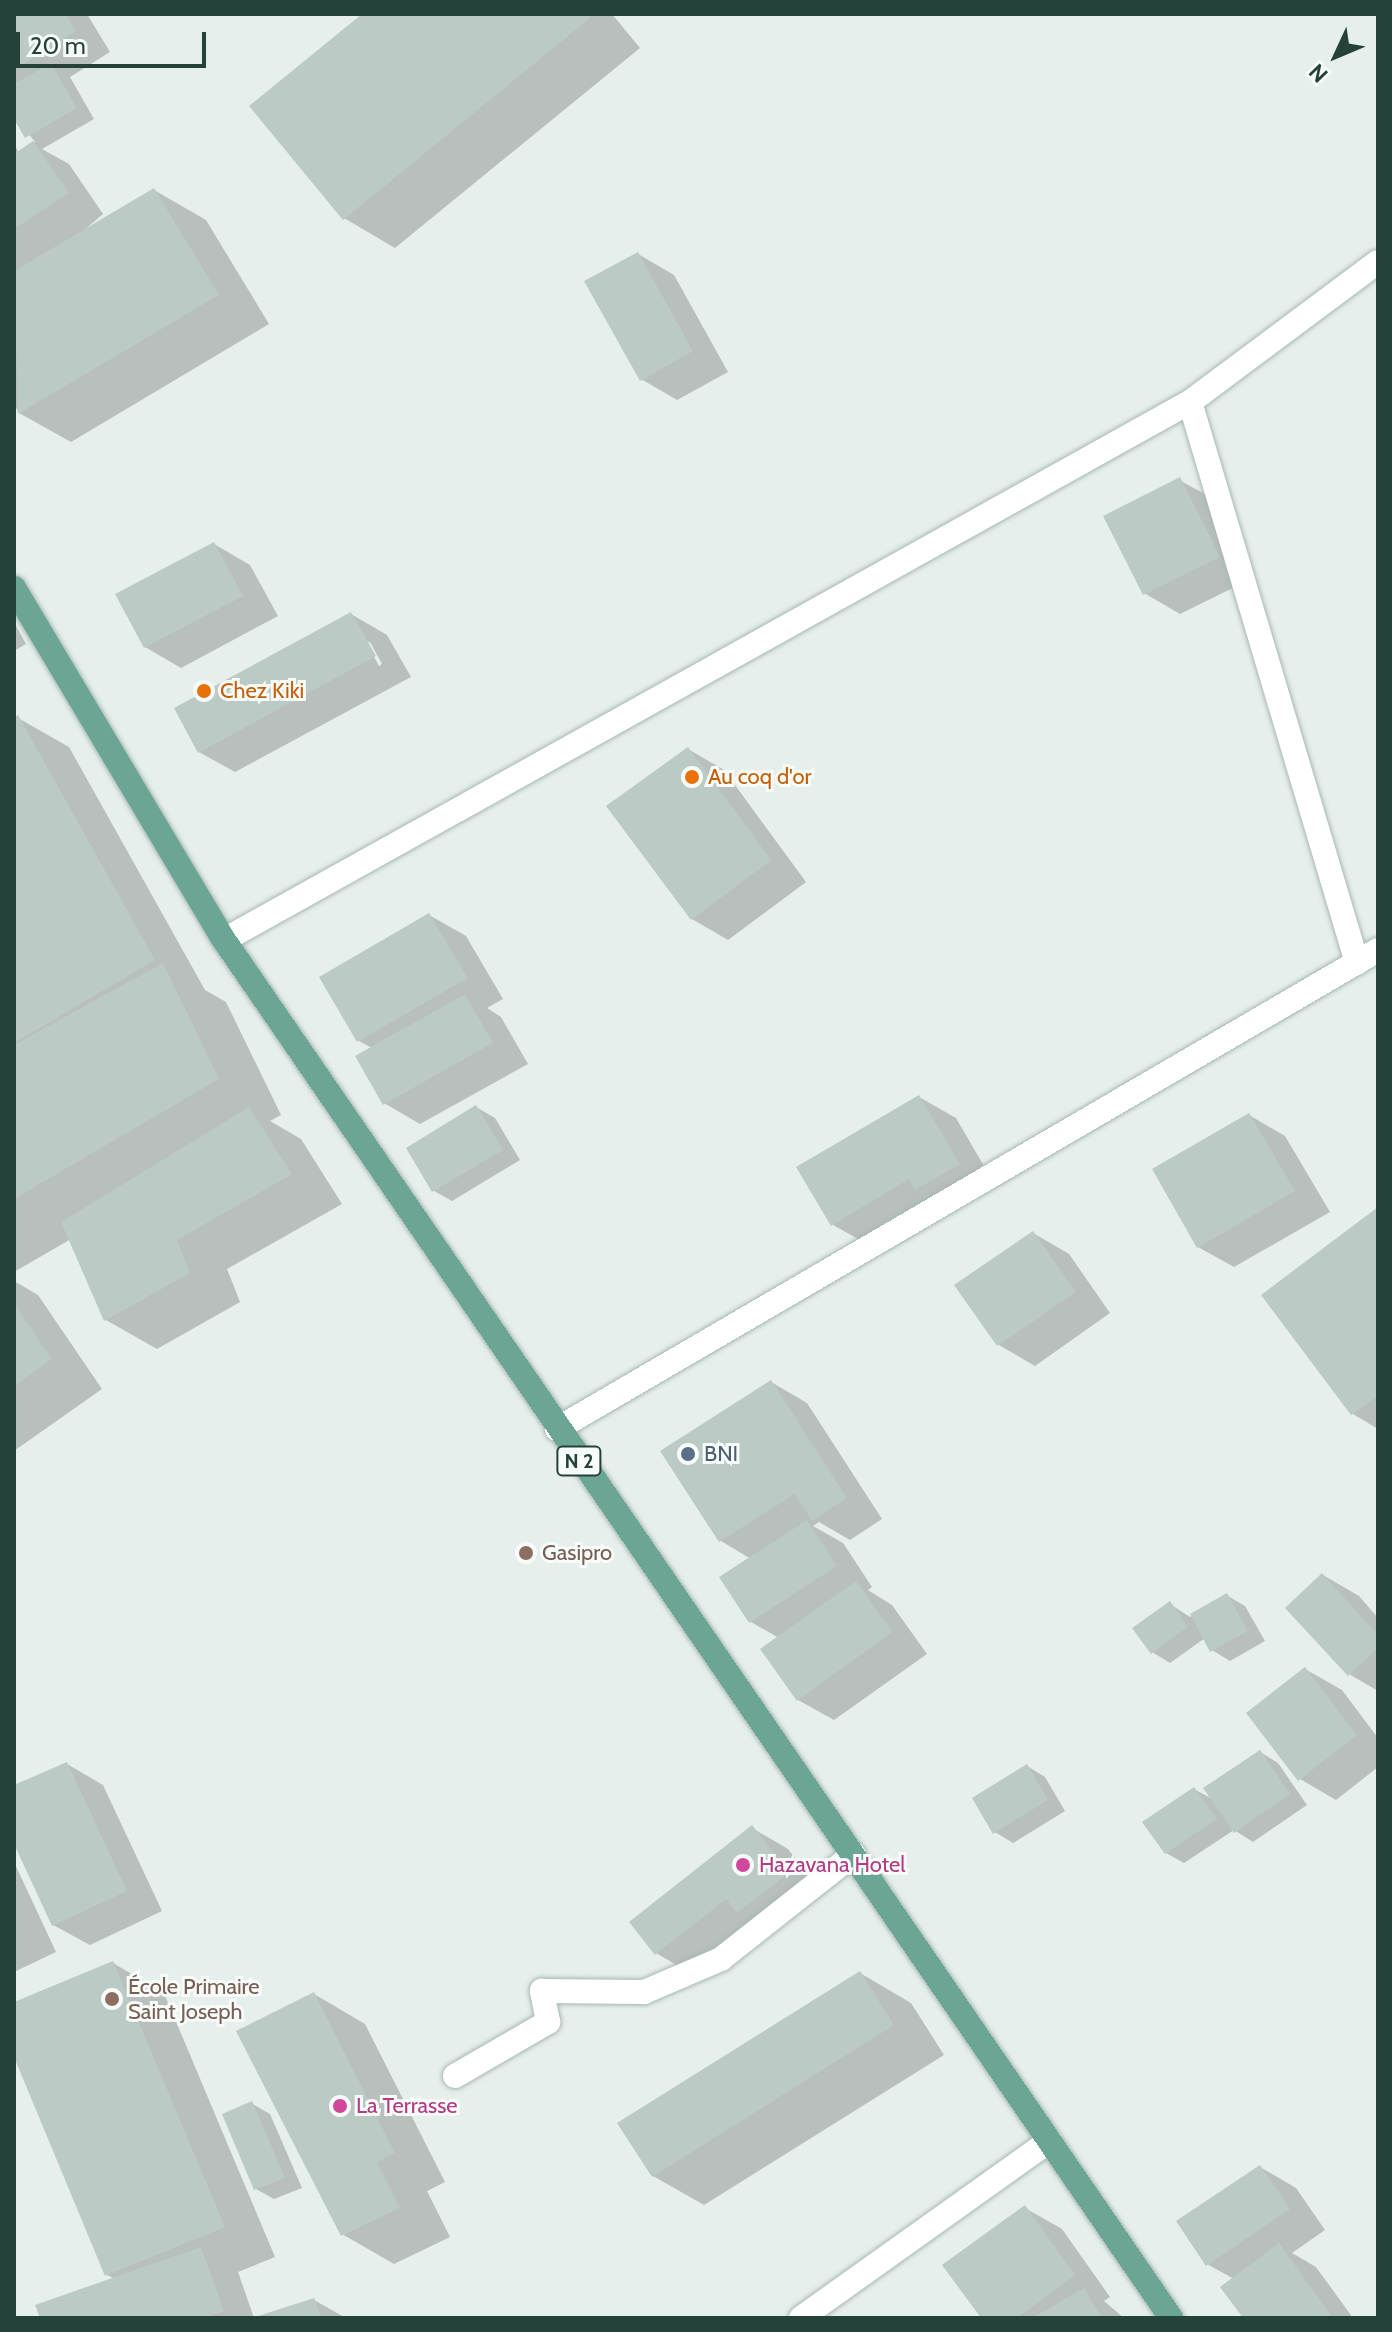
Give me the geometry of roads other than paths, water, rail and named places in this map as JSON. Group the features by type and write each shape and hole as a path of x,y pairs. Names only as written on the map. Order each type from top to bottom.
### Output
{"main road":[{"name":"N 2","path":"14,588 224,940 557,1429 854,1854 1171,2318"}],"street":[{"path":"224,940 1190,402 1378,262"},
{"path":"1190,402 1357,963"},
{"path":"557,1429 1378,950"},
{"path":"455,2076 548,2022 542,1991 644,1992 721,1959 854,1854"},
{"path":"801,2318 1049,2141"}],"place":[{"name":"Chez Kiki","path":"204,691"},
{"name":"Au coq d'or","path":"692,777"},
{"name":"BNI","path":"688,1454"},
{"name":"Gasipro","path":"526,1553"},
{"name":"Hazavana Hotel","path":"743,1865"},
{"name":"École Primaire Saint Joseph","path":"112,1999"},
{"name":"La Terrasse","path":"340,2106"}]}
